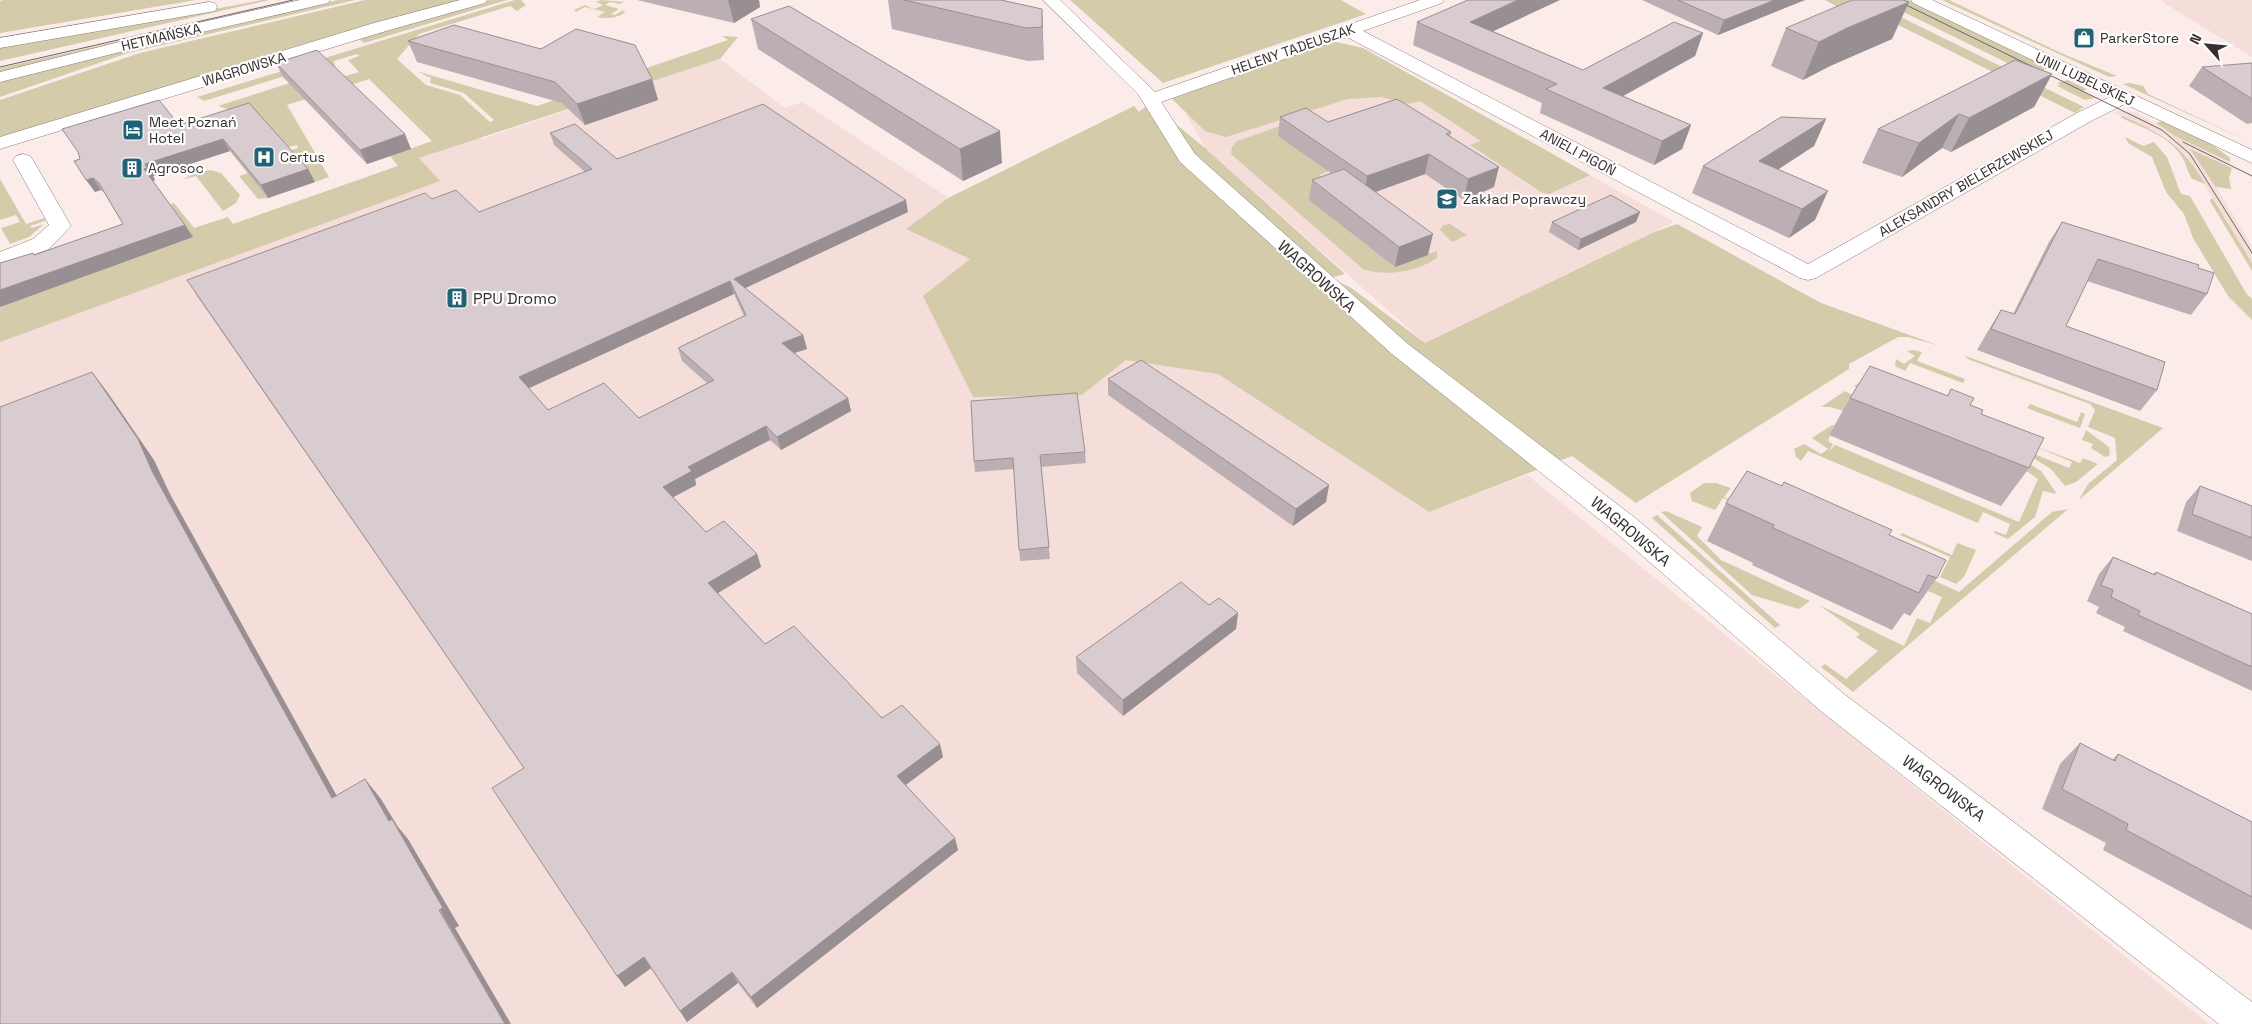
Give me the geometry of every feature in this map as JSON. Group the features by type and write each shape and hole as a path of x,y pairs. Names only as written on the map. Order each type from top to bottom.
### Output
{"street":[{"name":"HETMAŃSKA","path":"0,78 148,40 322,0"},
{"name":"WAGROWSKA","path":"0,260 41,244 60,226 12,148 380,27 479,0"},
{"name":"WAGROWSKA","path":"1051,0 1128,72 1151,99 1187,158 1400,349 1624,524 1833,703 2250,1024"},
{"name":"HELENY TADEUSZAK","path":"1151,99 1436,0"},
{"name":"UNII LUBELSKIEJ","path":"1919,0 2252,156"},
{"path":"1380,3 1398,13"},
{"name":"HETMAŃSKA","path":"0,43 226,4"},
{"name":"ANIELI PIGOŃ","path":"1348,30 1808,273"},
{"name":"ALEKSANDRY BIELERZEWSKIEJ","path":"1808,273 2076,121 2126,98"}],"shaded area":[{"path":"196,0 0,33 0,1"},
{"path":"269,0 0,61 0,47 109,29"},
{"path":"300,0 0,73 0,68"},
{"path":"338,0 355,0 128,53 0,97 0,82 217,27"},
{"path":"365,0 467,0 0,139 0,100 140,53"},
{"path":"490,0 507,0 364,43 360,40 361,38 429,16"},
{"path":"515,0 521,0 526,5 517,11 510,6 419,34 397,59 426,85 460,95 490,122 494,120 464,93 430,83 431,78 416,71 537,106 728,40 722,36 738,37 720,59 419,158 440,181 0,342 0,308 3,305 169,205 174,203 194,228 228,217 233,224 398,166 390,156 432,141 369,79 329,92 332,80 359,72 348,60 359,56 357,54 334,61 336,69 324,93 287,105 329,177 315,182 288,151 298,148 297,145 285,148 246,115 218,106 330,70 324,64 204,101 197,97"},
{"path":"601,0 624,2 620,4 610,2 605,5 619,9 611,14 615,15 623,10 625,13 615,17 604,18 597,17 605,12 585,7 576,12 574,10 585,5 594,9 603,5 596,2"},
{"path":"1070,0 1341,0 1366,14 1163,83"},
{"path":"1825,0 1866,0 2084,107 2075,113 1850,1 1838,7"},
{"path":"1879,0 1908,0 2052,69 2045,69 2032,75"},
{"path":"1942,0 1949,0 2061,53 2117,76 2109,77"},
{"path":"2161,0 2252,0 2252,57 2164,3"},
{"path":"1332,41 1363,48 1590,175 1549,194 1541,192 1470,145 1481,141 1420,101 1408,104 1381,97 1348,99 1226,137 1205,131 1170,97"},
{"name":"Zakład Poprawczy","path":"1363,48 1674,222 1425,343 1205,148 1176,95"},
{"path":"720,59 785,108 802,102 1429,512 1527,475 2209,1024 0,1024 0,339 335,188 479,137 482,139"},
{"path":"2068,80 2087,89 2082,91 2095,98 2085,100 2057,86 2060,85 2057,83"},
{"path":"2130,83 2143,86 2148,94 2252,143 2123,84"},
{"path":"1150,103 1205,148 1345,274 1329,278 1350,287 1425,343 1652,233 1677,224 1821,303 1940,346 1908,337 1898,337 1849,364 1849,369 1636,503 1572,456 1429,512 1218,374 1126,360 1082,395 973,397 923,296 970,259 906,229 948,198 1134,106 1139,112"},
{"path":"2113,112 2137,113 2175,136 2232,163 2226,165 2191,149 2252,246 2252,263 2187,156 2166,136"},
{"path":"2123,116 2161,135 2179,149 2188,158 2205,184 2192,179 2175,147 2153,132 2120,117"},
{"path":"1295,121 1338,167 1319,175 1330,182 1395,267 1437,251 1437,258 1420,267 1402,272 1382,273 1363,269 1231,154 1232,147 1237,141"},
{"path":"2163,121 2210,143 2230,158 2230,162 2175,136 2156,123"},
{"path":"2125,137 2143,146 2154,142 2167,157 2181,194 2190,196 2246,293 2252,299 2252,320 2228,296 2193,238 2184,214 2166,192 2152,157 2128,143"},
{"path":"2190,149 2232,168 2229,178 2231,189 2216,187"},
{"path":"211,170 221,173 240,195 236,203 223,211 196,176 182,180 195,173"},
{"path":"248,173 268,198 258,199 239,176"},
{"path":"0,179 26,224 45,218 45,221 30,226 32,228 44,224 29,237 10,244 1,228 20,222 16,215 0,220"},
{"path":"2213,199 2252,263 2252,271 2210,201"},
{"path":"1450,224 1467,235 1452,242 1440,230 1443,225"},
{"path":"1907,351 1922,352 1917,361 1965,379 1963,383 1910,363 1905,371 1895,366 1896,359 1904,364 1915,356"},
{"path":"1963,355 2163,428 2079,500 2088,484 2117,460 2115,438 2088,427 2095,410 2090,404 1970,360"},
{"path":"1859,383 1895,406 1844,411 1830,407 1821,407 1845,391 1863,401 1873,396 1854,386"},
{"path":"2030,404 2077,422 2081,412 2085,414 2080,428 2027,408"},
{"path":"1834,425 1828,441 1833,444 1829,451 1835,445 2019,522 2038,479 2013,462 1995,442 2041,471 2057,494 2043,491 2035,517 2008,539 1994,533 1995,531 2006,535 2010,524 1983,512 1978,523 1808,451 1801,461 1796,457 1794,449 1804,444 1821,454 1828,449 1812,438"},
{"path":"2086,430 2109,447 2110,455 2105,457 2091,448 2093,444 2082,440"},
{"path":"2027,443 2080,463 2083,458 2098,464 2076,482 2065,486 2051,469 2030,456 2034,454 2069,468 2072,462"},
{"path":"1704,483 1716,483 1731,488 1724,497 1780,523 1723,498 1715,510 1692,501 1690,493"},
{"path":"2068,509 1853,692 1821,667 1825,664 1846,679 1878,651 1856,637 1860,634 1819,605 1904,646 1917,618 1930,623 1942,597 1928,591 1933,580 1959,592 2052,512"},
{"path":"1666,511 1702,527 1697,536 1721,560 1810,601 1799,609 1752,595 1661,512"},
{"path":"1657,515 1780,625 1775,628 1652,518"},
{"path":"1902,533 1952,555 1957,543 1976,550 1964,577 1956,584 1940,577 1950,557 1900,535"}],"building":[{"path":"904,0 1001,0 1042,9 1042,27 1026,28"},
{"path":"1468,0 1518,0 1470,22 1583,70 1674,22 1703,33 1603,88 1691,125 1662,141 1546,89 1557,84 1417,22"},
{"path":"1678,0 1775,0 1724,20"},
{"path":"1852,0 1903,0 1909,2 1819,42 1786,28"},
{"path":"789,6 1000,131 960,149 751,19"},
{"path":"454,25 541,49 576,29 635,45 652,79 577,104 555,82 408,41"},
{"path":"317,50 405,134 360,150 276,63"},
{"path":"2015,60 2052,74 1969,118 1959,114 1919,143 1878,129"},
{"path":"2252,63 2252,99 2202,67"},
{"path":"1397,99 1451,132 1446,134 1499,167 1468,179 1429,154 1367,176 1280,117 1306,108 1328,122"},
{"path":"159,100 179,125 249,103 308,169 261,185 223,139 145,164 147,168 144,169 185,225 0,290 0,263 33,253 34,255 123,224 99,183 93,178 86,180 74,161 80,159 78,152 62,129"},
{"path":"763,104 906,200 734,279 803,335 782,343 848,398 777,437 766,426 688,467 692,471 663,487 706,532 724,521 757,554 708,583 765,644 794,626 882,718 902,705 940,744 897,776 955,838 751,997 732,972 680,1011 644,957 617,976 492,788 524,768 187,280 425,193 432,199 456,190 479,212 592,169 550,133 575,124 617,159","holes":["730,281 746,315 678,348 714,380 639,418 604,383 548,410 519,377"]},
{"path":"1781,117 1826,119 1759,161 1828,191 1802,209 1703,166"},
{"path":"1344,169 1433,234 1399,247 1312,180"},
{"path":"1611,195 1640,212 1581,239 1552,222"},
{"path":"2062,222 2199,265 2198,268 2214,273 2207,294 2098,259 2066,326 2165,362 2157,390 1991,329 2001,310 2015,314"},
{"path":"1141,360 1329,485 1296,509 1108,379"},
{"path":"1870,366 1948,396 1951,389 1974,398 1970,405 1983,410 1981,414 2044,438 2029,468 1850,398"},
{"path":"92,372 138,439 153,473 332,798 365,779 389,821 392,819 443,908 439,910 505,1024 0,1024 0,407"},
{"path":"1077,393 1085,452 1040,455 1049,547 1019,550 1013,458 974,461 971,401"},
{"path":"1747,471 1782,486 1784,482 1892,530 1889,535 1946,560 1937,578 1928,575 1919,593 1773,528 1774,525 1726,503"},
{"path":"2200,486 2252,506 2252,538 2192,514"},
{"path":"2113,557 2155,575 2156,572 2252,614 2252,667 2138,615 2140,611 2111,597 2113,590 2101,585"},
{"path":"1181,582 1209,605 1219,598 1238,613 1123,700 1076,657"},
{"path":"2080,743 2115,761 2118,754 2252,822 2252,897 2126,830 2128,824 2062,789"}],"tram line":[{"path":"0,67 293,0"},
{"path":"1896,0 2162,130 2190,154 2252,253"},
{"path":"2183,142 2252,176"}],"place":[{"name":"ParkerStore","path":"2084,38"},
{"name":"Meet Poznań Hotel","path":"133,130"},
{"name":"Certus","path":"264,157"},
{"name":"Agrosoc","path":"132,168"},
{"name":"Zakład Poprawczy","path":"1447,199"},
{"name":"PPU Dromo","path":"457,298"}]}
